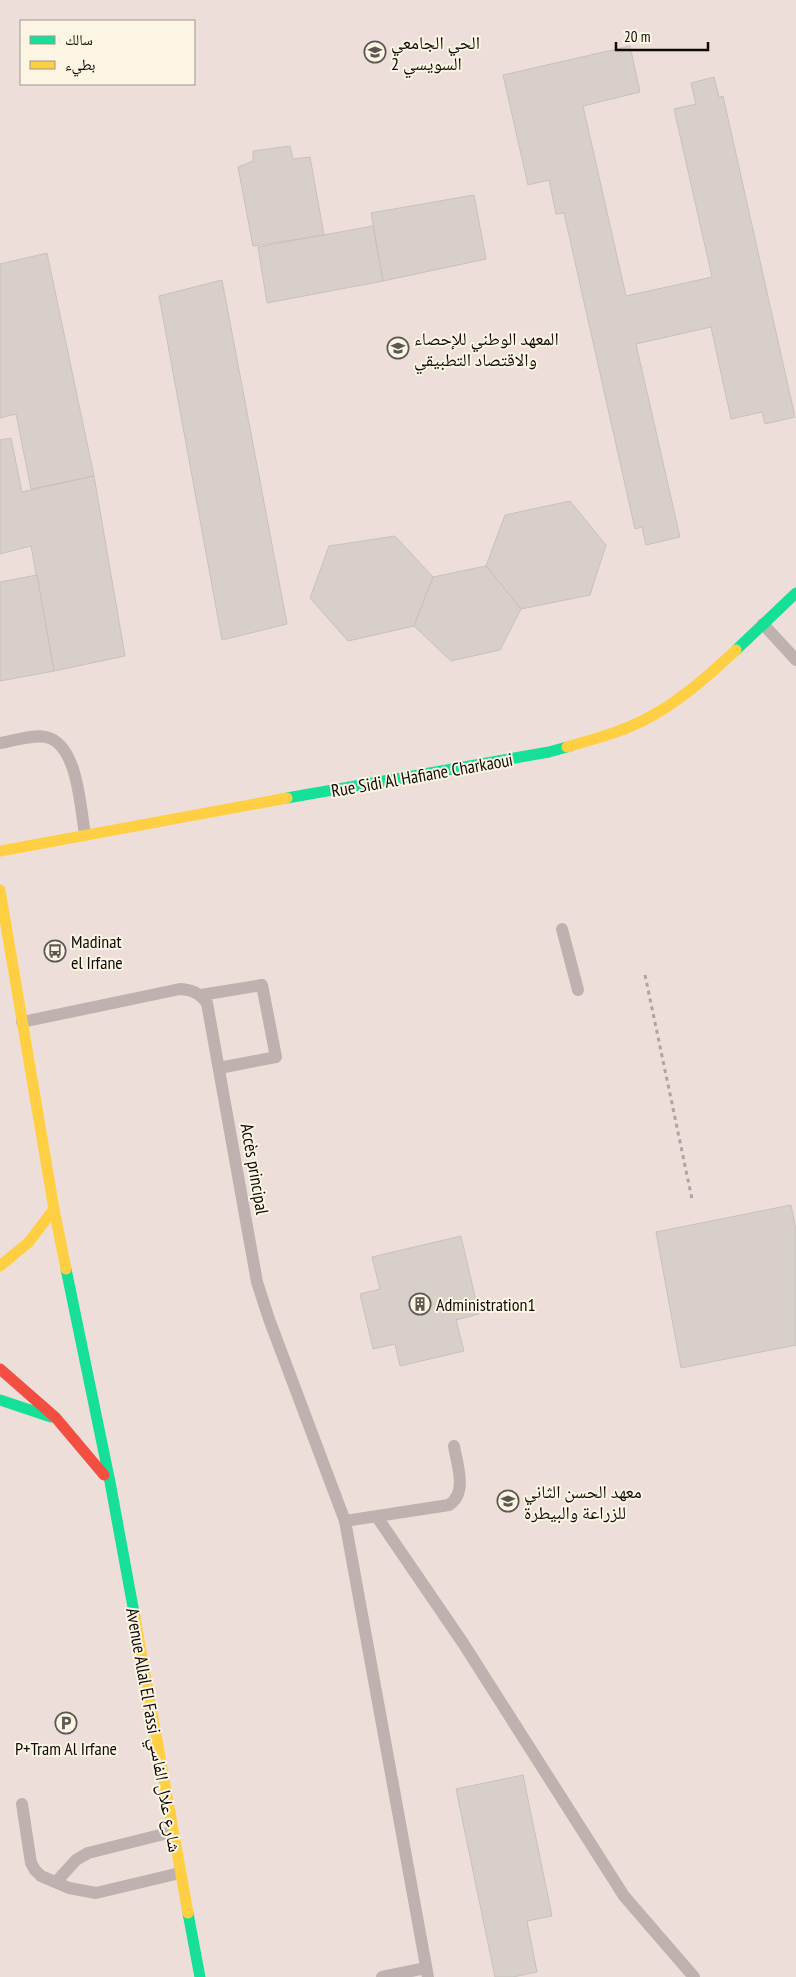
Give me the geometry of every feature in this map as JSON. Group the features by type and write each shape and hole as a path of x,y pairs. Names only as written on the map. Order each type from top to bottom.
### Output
{"street":[{"name":"Rue Sidi Al Hafiane Charkaoui","path":"0,851 85,834 549,752 614,732 656,714 707,676 796,593"},
{"name":"Avenue Allal El Fassi شارع علال الفاسي","path":"0,890 54,1209 110,1482 172,1832 200,1977"},
{"path":"0,1266 29,1242 54,1209"},
{"name":"Avenue Allal El Fassi شارع علال الفاسي","path":"0,1369 21,1384 61,1421 110,1482"},
{"path":"0,1400 61,1421"}],"lane":[{"path":"763,624 796,660"},
{"path":"0,743 45,737 62,746 72,763 85,834"},
{"path":"562,929 578,990"},
{"path":"22,1022 180,989 192,990 201,995 262,985 276,1056 219,1068"},
{"name":"Accès principal","path":"201,995 207,1003 257,1282 269,1319 345,1521 427,1972"},
{"path":"345,1521 449,1505 456,1501 460,1493 454,1446"},
{"path":"377,1517 463,1643 624,1896 694,1977"},
{"path":"22,1804 31,1863 41,1876 58,1881 69,1888 96,1893 180,1873"},
{"path":"58,1881 76,1860 88,1853 172,1832"},
{"path":"382,1977 427,1972"}],"path":[{"path":"645,975 692,1200"}],"shaded area":[{"path":"0,0 796,0 796,1977 0,1977"}],"building":[{"path":"630,46 640,92 583,106 626,296 712,277 674,109 696,104 691,83 714,77 719,97 723,96 795,417 765,424 762,412 731,419 711,327 636,344 680,537 646,545 642,527 635,529 564,213 556,214 549,180 528,185 503,75"},
{"path":"290,146 293,159 310,157 324,235 253,246 238,167 253,161 253,151"},
{"path":"474,195 486,259 383,281 371,213"},
{"path":"373,226 383,281 267,303 258,247"},
{"path":"47,253 94,476 31,489 16,414 0,418 0,264"},
{"path":"222,280 287,624 222,640 159,296"},
{"path":"11,438 22,492 94,476 125,656 54,671 31,546 0,554 0,440"},
{"path":"570,501 606,545 590,595 521,609 486,566 505,515"},
{"path":"395,536 433,577 414,626 348,641 310,598 329,546"},
{"path":"486,566 521,609 500,650 451,661 414,626 433,577"},
{"path":"37,575 54,671 0,681 0,582"},
{"path":"791,1205 796,1230 796,1345 681,1368 656,1232"},
{"name":"Administration1","path":"461,1236 479,1314 456,1320 464,1351 400,1366 395,1344 373,1349 360,1294 380,1289 372,1257"},
{"path":"523,1775 552,1916 527,1921 537,1972 513,1977 495,1977 456,1789"}],"traffic: fast":[{"path":"736,650 796,593"},
{"path":"287,798 549,752 567,747"},
{"path":"66,1269 110,1482 135,1618"},
{"path":"0,1400 51,1417"},
{"path":"188,1913 200,1977"}],"traffic: slow":[{"path":"567,747 625,729 657,713 669,706 715,670 736,650"},
{"path":"0,851 287,798"},
{"path":"0,890 54,1209 66,1269"},
{"path":"0,1266 29,1242 54,1209"},
{"path":"135,1618 188,1913"}],"traffic: jam":[{"path":"0,1369 56,1418 104,1475"}],"place":[{"name":"الحي الجامعي السويسي 2","path":"375,52"},
{"name":"المعهد الوطني للإحصاء والاقتصاد التطبيقي","path":"398,348"},
{"name":"Madinat el Irfane","path":"55,951"},
{"name":"Administration1","path":"420,1304"},
{"name":"معهد الحسن الثاني للزراعة والبيطرة","path":"508,1501"},
{"name":"P+Tram Al Irfane","path":"66,1723"}]}
